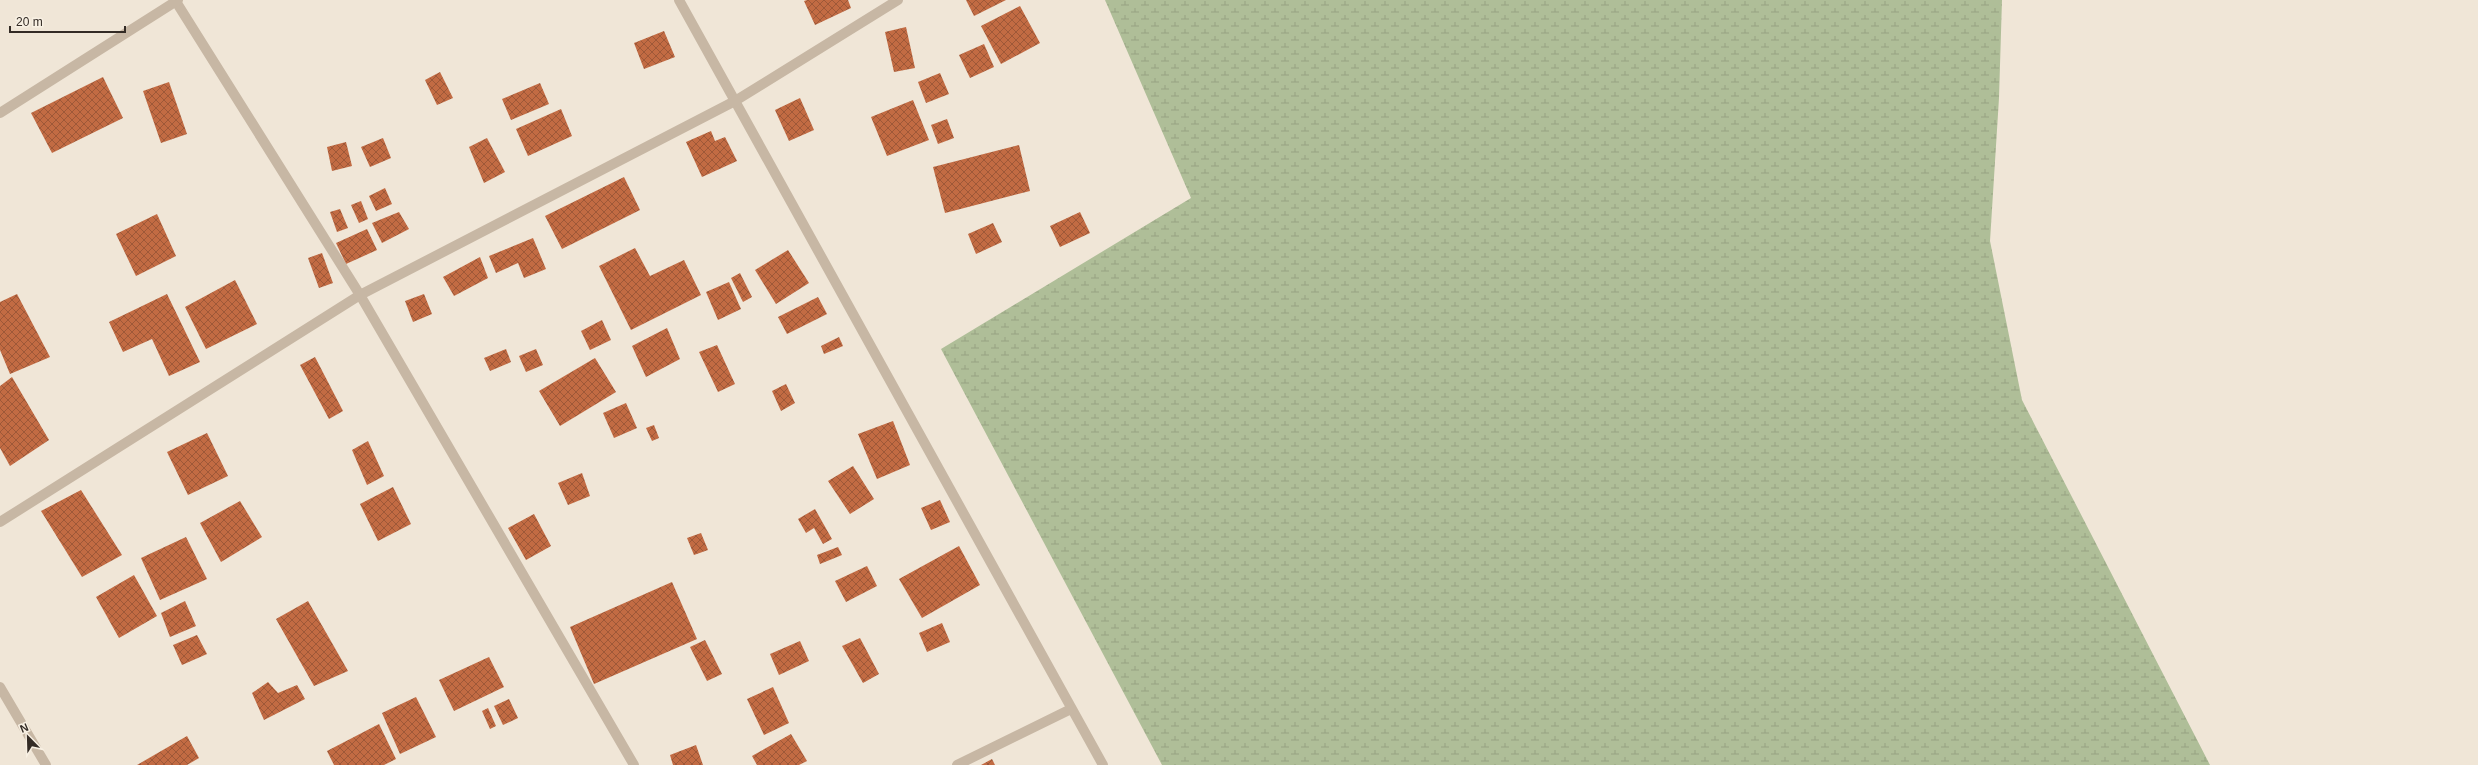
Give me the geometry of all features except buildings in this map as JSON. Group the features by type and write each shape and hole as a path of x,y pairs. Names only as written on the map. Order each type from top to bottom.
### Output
{"street":[{"path":"0,113 176,0 360,295 634,765"},
{"path":"679,0 1103,765"},
{"path":"0,522 360,295 735,101 898,0"},
{"path":"0,687 46,765"},
{"path":"957,765 1071,708"}],"green space":[{"path":"1105,0 2002,0 1999,98 1990,241 2022,400 2210,765 1162,765 941,349 1191,198"}]}
